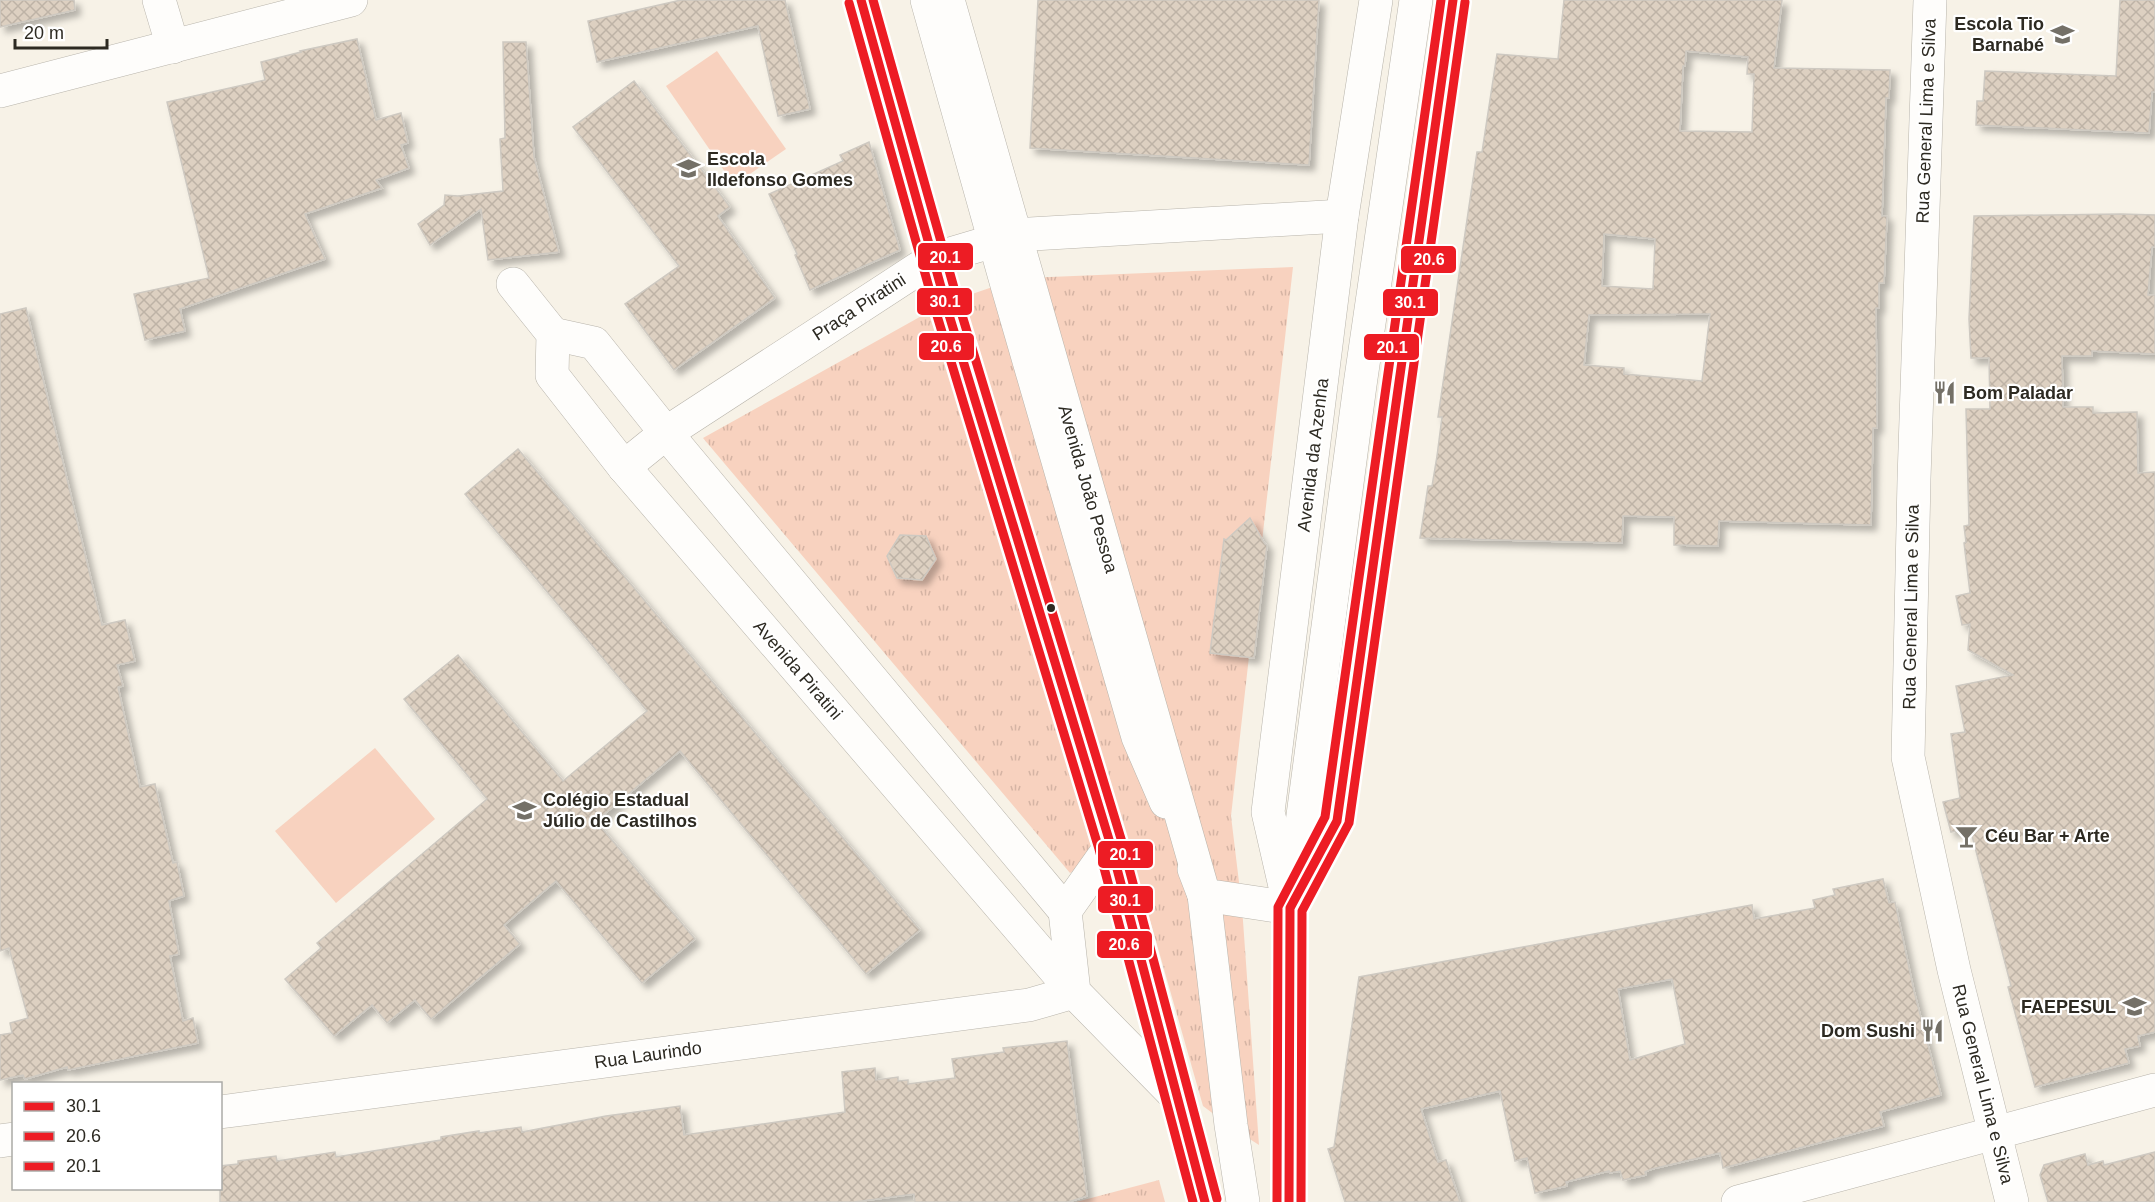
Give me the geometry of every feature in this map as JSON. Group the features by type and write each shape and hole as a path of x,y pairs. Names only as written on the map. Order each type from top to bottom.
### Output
{"street":[{"path":"159,0 173,47"},
{"path":"0,92 351,0"},
{"path":"861,0 933,259 1111,846 1205,1202"},
{"path":"927,0 1004,238"},
{"name":"Avenida João Pessoa","path":"948,0 1004,238 1204,895 1231,1125"},
{"name":"Avenida da Azenha","path":"1289,1202 1290,908 1268,812 1342,216 1376,0"},
{"path":"1204,895 1290,908 1360,385 1416,0"},
{"name":"Avenida da Azenha","path":"1290,908 1337,821 1453,0"},
{"name":"Rua General Lima e Silva","path":"1930,0 1914,467 1908,757 1954,970 2012,1202"},
{"name":"Praça Piratini","path":"624,467 666,433 933,259 1004,238 1342,216"},
{"path":"513,284 553,334 594,343 666,433 1065,911 1074,992"},
{"name":"Avenida Piratini","path":"553,334 552,375 624,467 1074,992 1176,1096"},
{"path":"1065,911 1111,846"},
{"name":"Rua Laurindo","path":"222,1112 1029,1005 1074,992"},
{"path":"1738,1202 2155,1090"},
{"path":"1231,1125 1234,1202"},
{"path":"1231,1125 1243,1202"}],"green space":[{"path":"717,51 786,149 734,185 666,86"},
{"path":"1293,267 1231,816 1242,907 1259,1145 1203,1106 1126,836 1111,843 1070,873 703,438 943,304 1007,282 1026,278"},
{"path":"375,748 435,819 336,903 275,831"},
{"path":"1159,1180 1165,1202 1076,1202"}],"building":[{"path":"0,0 74,0 75,10 0,27"},
{"path":"681,0 785,0 810,109 778,116 758,26 597,62 588,21"},
{"path":"1038,0 1319,0 1309,165 1030,148"},
{"path":"1564,0 1782,0 1774,68 1890,70 1889,98 1886,98 1882,216 1887,216 1884,283 1879,283 1879,308 1876,308 1877,428 1873,428 1871,525 1719,521 1718,546 1674,545 1674,517 1623,516 1622,543 1420,538 1428,486 1432,486 1437,456 1442,417 1438,417 1477,152 1482,152 1497,54 1558,59","holes":["1686,51 1748,57 1747,74 1754,74 1752,132 1680,131 1683,66 1685,66","1604,234 1655,239 1653,289 1602,286","1710,314 1702,381 1624,374 1624,368 1584,365 1589,315"]},
{"path":"2120,0 2155,0 2155,92 2152,92 2149,133 1976,125 1977,101 1983,101 1985,71 2116,76"},
{"path":"357,39 376,120 401,113 408,143 401,145 409,168 376,180 382,188 305,214 325,259 180,309 185,331 145,340 134,294 209,278 167,102 265,80 261,62"},
{"path":"503,42 526,42 534,157 559,252 488,260 481,209 430,245 418,224 444,205 445,195 458,196 503,191 500,139 505,138"},
{"path":"634,81 730,207 718,216 775,298 674,370 625,304 679,266 573,127"},
{"path":"869,142 900,250 810,290 795,255 797,254 769,194 843,161 840,155"},
{"path":"2155,215 2155,247 2152,247 2148,295 2155,295 2155,354 2092,351 2092,356 2062,356 2063,407 2093,407 2093,413 2137,412 2138,473 2155,472 2155,1032 2138,1036 2140,1046 2125,1049 2129,1063 2035,1087 2008,987 2011,986 1970,828 1951,832 1943,802 1960,798 1951,734 1965,732 1956,686 2013,675 1968,650 1970,624 1962,625 1956,596 1970,593 1964,543 1966,542 1964,526 1969,525 1966,409 1990,409 1989,358 1971,358 1969,319 1974,216"},
{"path":"26,308 102,625 125,620 135,661 117,665 123,686 118,687 140,787 155,784 173,863 177,862 184,896 169,901 179,954 170,956 183,1021 193,1018 198,1043 68,1070 67,1067 25,1079 23,1075 0,1080 0,1035 12,1033 10,1023 28,1018 9,948 0,951 0,314"},
{"path":"518,449 920,930 866,974 680,751 596,821 695,939 642,983 556,881 504,925 520,944 431,1019 415,1000 387,1023 372,1005 334,1036 285,979 321,948 317,943 487,799 404,699 458,655 563,781 647,711 465,494"},
{"path":"1250,518 1267,545 1254,658 1210,653 1224,539 1226,540"},
{"path":"900,535 926,536 936,559 922,580 897,578 887,556"},
{"path":"1883,879 1889,903 1895,902 1914,991 1941,1095 1880,1112 1884,1126 1723,1168 1720,1153 1652,1169 1645,1172 1646,1175 1623,1180 1620,1171 1610,1173 1609,1171 1566,1182 1567,1186 1535,1193 1527,1158 1515,1161 1500,1091 1421,1109 1438,1162 1446,1160 1460,1202 1345,1202 1328,1149 1334,1147 1359,977 1752,905 1754,919 1815,908 1813,900 1835,895 1833,889","holes":["1672,979 1685,1044 1630,1060 1618,989"]},
{"path":"1067,1041 1087,1196 1068,1202 915,1202 914,1194 854,1202 220,1202 222,1166 238,1164 238,1161 276,1156 277,1161 335,1152 336,1157 441,1140 441,1137 479,1131 479,1133 521,1127 522,1132 606,1116 680,1106 684,1135 845,1112 842,1072 875,1068 876,1080 898,1077 898,1081 908,1080 908,1084 955,1078 952,1059 1004,1052 1003,1048"},
{"path":"2155,1152 2155,1202 2048,1202 2040,1175 2044,1165 2085,1154 2088,1165 2103,1161 2104,1165"}],"transit line":[{"name":"30.1","path":"861,0 946,305 1111,846 1205,1202"},
{"name":"20.1","path":"873,0 958,302 1122,842 1217,1199"},
{"name":"20.1","path":"1277,1202 1278,907 1325,817 1441,0"},
{"name":"30.1","path":"1289,1202 1290,908 1337,821 1453,0"},
{"name":"20.6","path":"1301,1202 1302,911 1349,823 1465,2"},
{"name":"20.6","path":"849,3 935,309 1099,849 1193,1202"}],"place":[{"name":"Escola Tio Barnabé","path":"2062,34"},
{"name":"Escola Ildefonso Gomes","path":"689,169"},
{"name":"Bom Paladar","path":"1945,393"},
{"name":"Colégio Estadual Júlio de Castilhos","path":"525,810"},
{"name":"Céu Bar + Arte","path":"1967,836"},
{"name":"FAEPESUL","path":"2134,1007"},
{"name":"Dom Sushi","path":"1933,1031"}]}
